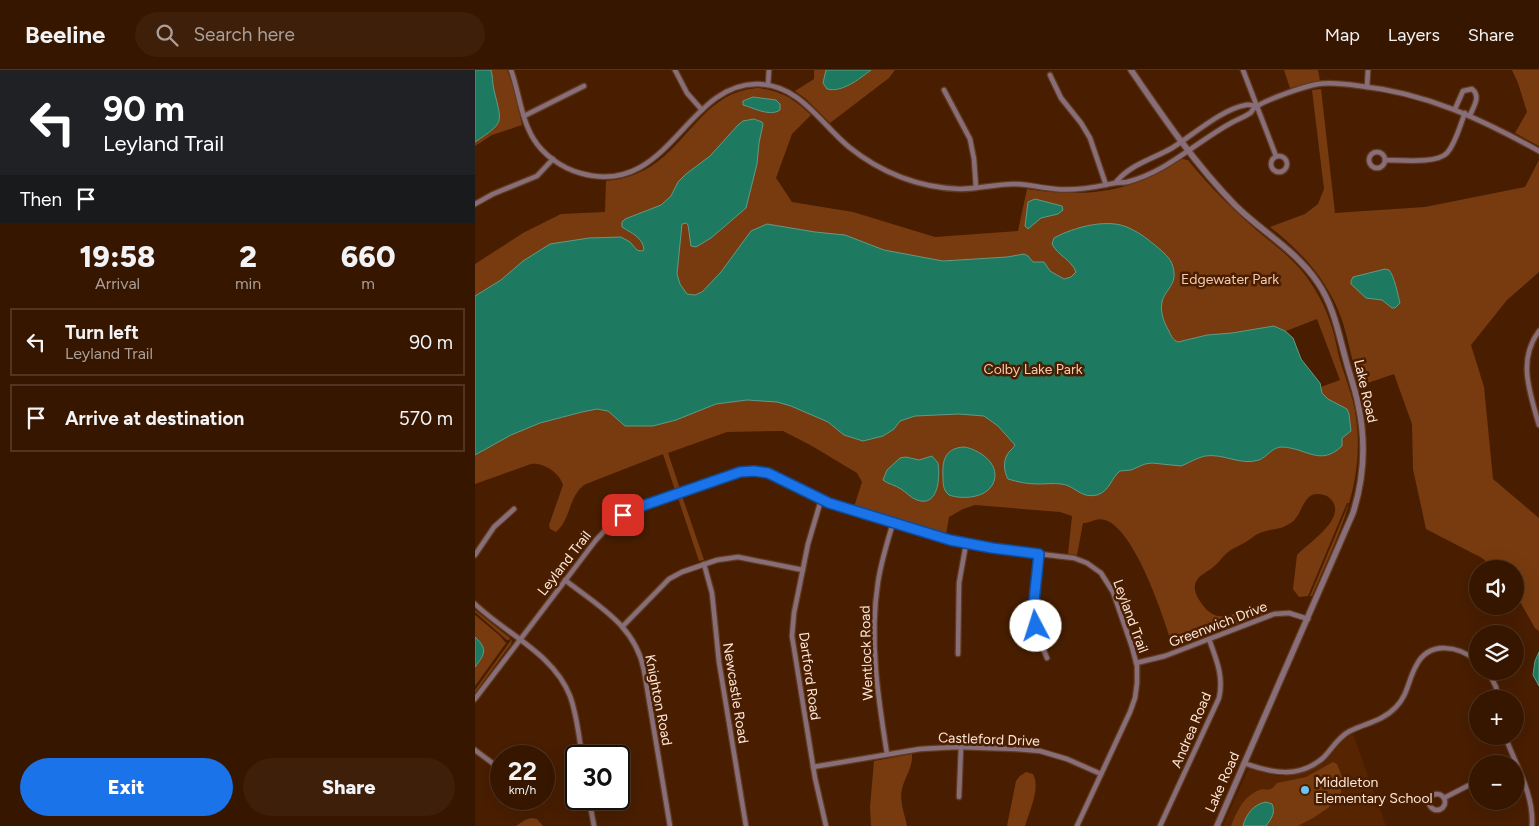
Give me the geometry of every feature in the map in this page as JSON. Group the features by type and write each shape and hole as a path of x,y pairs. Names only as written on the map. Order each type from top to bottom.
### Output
{"street":[{"path":"511,70 524,116 532,137 539,147 553,160 572,171 585,175 607,176 625,174 637,169 659,155 712,101 732,89 749,84 768,85 788,91 796,96 850,147 888,172 917,182 947,188 976,188 1016,184 1056,189 1080,189 1125,182 1145,175 1189,152 1221,129 1250,114 1257,106 1316,85 1340,84 1367,87 1423,98 1467,114 1539,150"},
{"path":"675,70 687,93 702,110"},
{"path":"768,85 769,70"},
{"name":"Lake Road","path":"1131,70 1189,152 1235,205 1294,254 1317,282 1335,318 1356,394 1362,424 1363,452 1359,491 1349,522 1217,826"},
{"path":"1243,70 1276,156"},
{"path":"1367,87 1368,70"},
{"path":"1050,75 1061,98 1091,138 1106,185"},
{"path":"524,116 584,86"},
{"path":"1385,160 1435,159 1444,156 1451,147 1477,98 1476,92 1472,89 1463,91 1455,109"},
{"path":"944,90 970,139 974,152 976,188"},
{"path":"1116,183 1121,176 1140,164 1166,152 1230,111 1247,104 1257,106"},
{"path":"475,204 493,194 537,176 553,160"},
{"path":"1539,331 1529,350 1526,375 1539,424"},
{"name":"Leyland Trail","path":"475,699 519,639 605,530 625,514 642,506 735,474 754,471 768,473 821,500 893,523 966,544 1078,559 1093,566 1103,575 1113,592 1136,663 1137,683 1133,705 1077,826"},
{"name":"Dartford Road","path":"821,500 810,536 793,617 792,640 813,767 826,826"},
{"path":"475,555 494,527 514,509"},
{"name":"Wentlock Road","path":"887,754 876,686 874,619 879,573 893,523"},
{"path":"958,654 959,583 966,544"},
{"path":"1039,554 1034,613 1038,634 1047,658"},
{"path":"623,626 669,579 704,564 735,557 803,570"},
{"name":"Newcastle Road","path":"704,564 712,594 719,662 746,826"},
{"name":"Knighton Road","path":"565,580 623,626 635,644 643,664 670,826"},
{"path":"475,604 550,664 566,686 574,708 580,745"},
{"name":"Greenwich Drive","path":"1136,663 1157,658 1277,614 1291,614 1308,619"},
{"name":"Andrea Road","path":"1160,826 1219,698 1220,673 1209,639"},
{"path":"1244,763 1278,773 1293,772 1309,767 1323,758 1349,732 1381,718 1395,709 1405,695 1415,666 1429,652 1444,647 1469,655"},
{"path":"959,797 961,747"},
{"name":"Castleford Drive","path":"813,767 931,748 961,747 1024,749 1043,752 1067,759 1101,774"},
{"path":"475,750 490,761"},
{"path":"1444,798 1469,785"},
{"path":"1524,786 1531,803 1532,826"},
{"path":"591,810 594,826"}],"shaded area":[{"path":"475,70 491,70 499,110 499,121 492,130 475,142"},
{"path":"826,70 871,70 850,84 833,90 827,89 823,83"},
{"path":"753,97 776,100 780,104 780,110 772,113 743,105 743,101"},
{"name":"Colby Lake Park","path":"754,119 763,124 757,164 746,208 711,238 696,247 691,246 688,225 686,223 682,224 677,274 680,284 687,294 695,295 702,292 721,272 751,231 767,224 845,235 884,250 943,261 1007,257 1024,254 1033,262 1044,262 1050,271 1064,279 1071,277 1076,272 1052,244 1054,238 1072,230 1092,225 1122,225 1147,239 1169,258 1172,264 1174,273 1173,283 1162,302 1162,310 1166,325 1175,340 1178,342 1207,335 1274,326 1285,331 1293,338 1301,359 1320,383 1322,393 1328,399 1347,409 1351,431 1342,438 1342,446 1327,455 1313,455 1291,448 1278,447 1262,459 1252,461 1205,456 1181,466 1145,464 1131,470 1120,471 1105,491 1091,496 1082,494 1066,485 1030,484 1008,479 1005,461 1015,445 998,426 984,416 959,414 915,416 900,421 894,429 883,436 863,441 844,435 828,422 777,402 747,400 716,404 676,420 653,426 625,426 608,411 597,409 540,423 511,435 475,455 475,296 501,280 523,261 550,244 589,238 621,237 630,242 637,250 644,250 639,239 622,227 622,222 625,219 661,205 671,196 678,182 710,156 738,125 743,121"},
{"path":"1035,199 1062,206 1063,210 1058,214 1041,218 1028,229 1025,226 1028,202"},
{"path":"1385,269 1391,273 1397,290 1400,303 1395,308 1392,308 1382,300 1366,298 1351,284 1353,277"},
{"path":"964,447 981,454 991,463 995,474 994,481 987,491 981,494 955,497 949,495 944,487 943,465 949,453"},
{"path":"932,456 938,463 939,475 937,489 930,499 924,501 917,500 883,480 887,470 900,458 906,457 919,460"},
{"path":"475,637 482,645 484,652 475,667"},
{"path":"1539,652 1539,686 1533,675 1535,661"},
{"name":"Middleton Elementary School","path":"1353,734 1386,826 1223,826 1248,770 1252,769 1278,776 1303,773 1322,764 1345,739"},
{"path":"1266,802 1272,804 1273,810 1266,826 1243,826 1251,810"}],"green space":[{"path":"475,70 507,70 513,86 522,125 492,135 475,146"},
{"path":"814,70 895,70 889,78 830,123 806,99 795,91 814,79"},
{"path":"1284,70 1318,70 1320,81 1290,88"},
{"path":"1512,70 1539,70 1539,146 1515,133 1527,112"},
{"name":"Colby Lake Park","path":"757,88 780,93 793,100 811,115 792,134 776,178 792,202 853,212 935,237 1018,231 1027,189 1069,193 1108,190 1145,179 1182,159 1188,160 1228,204 1297,265 1321,299 1334,334 1355,411 1358,437 1357,461 1354,484 1348,507 1341,528 1312,596 1310,596 1349,503 1347,503 1308,596 1299,597 1293,589 1297,555 1326,528 1335,512 1334,504 1327,496 1320,494 1312,495 1308,498 1296,518 1285,526 1258,534 1232,549 1200,577 1195,584 1198,598 1212,614 1226,616 1258,607 1266,613 1173,648 1156,598 1138,557 1116,527 1105,520 1099,519 1083,523 1077,555 1068,554 1072,516 1060,512 975,505 949,517 946,535 854,507 862,482 857,473 783,431 727,432 668,453 680,489 675,490 663,454 586,484 576,494 565,521 556,532 550,529 549,525 563,485 558,476 550,469 541,465 531,464 475,484 475,264 523,233 561,214 605,212 606,181 633,175 657,162 713,106 740,91","holes":["1317,319 1340,380 1321,387 1303,362 1292,337 1286,331"]},
{"path":"1321,89 1335,213 1425,207 1525,187 1539,160 1539,272 1507,300 1471,345 1484,387 1493,479 1539,518 1539,631 1535,628 1524,609 1524,560 1484,560 1426,529 1413,469 1412,424 1394,374 1359,386 1343,323 1330,294 1314,269 1270,227 1305,214 1318,204 1324,189 1312,90"},
{"path":"682,496 704,560 699,561 678,498"},
{"path":"475,610 510,638 509,640 475,612"},
{"path":"475,615 506,643 475,686"},
{"path":"512,639 511,644 475,693 475,690"},
{"path":"912,754 910,768 901,794 907,826 871,826 870,807 874,761"},
{"path":"1333,762 1337,764 1342,777 1341,792 1328,808 1313,818 1298,826 1231,826 1247,797 1260,790 1271,789 1277,783 1306,777"},
{"path":"1026,772 1033,774 1036,786 1025,826 1007,826 1016,781"},
{"path":"537,819 543,826 516,826 525,820"}],"place":[{"name":"Middleton Elementary School","path":"1305,790"}],"route":[{"path":"623,515 642,506 740,472 768,473 829,503 950,540 972,545 1039,554 1034,601 1036,626"}],"park label":[{"name":"Edgewater Park","path":"1230,279"}]}
